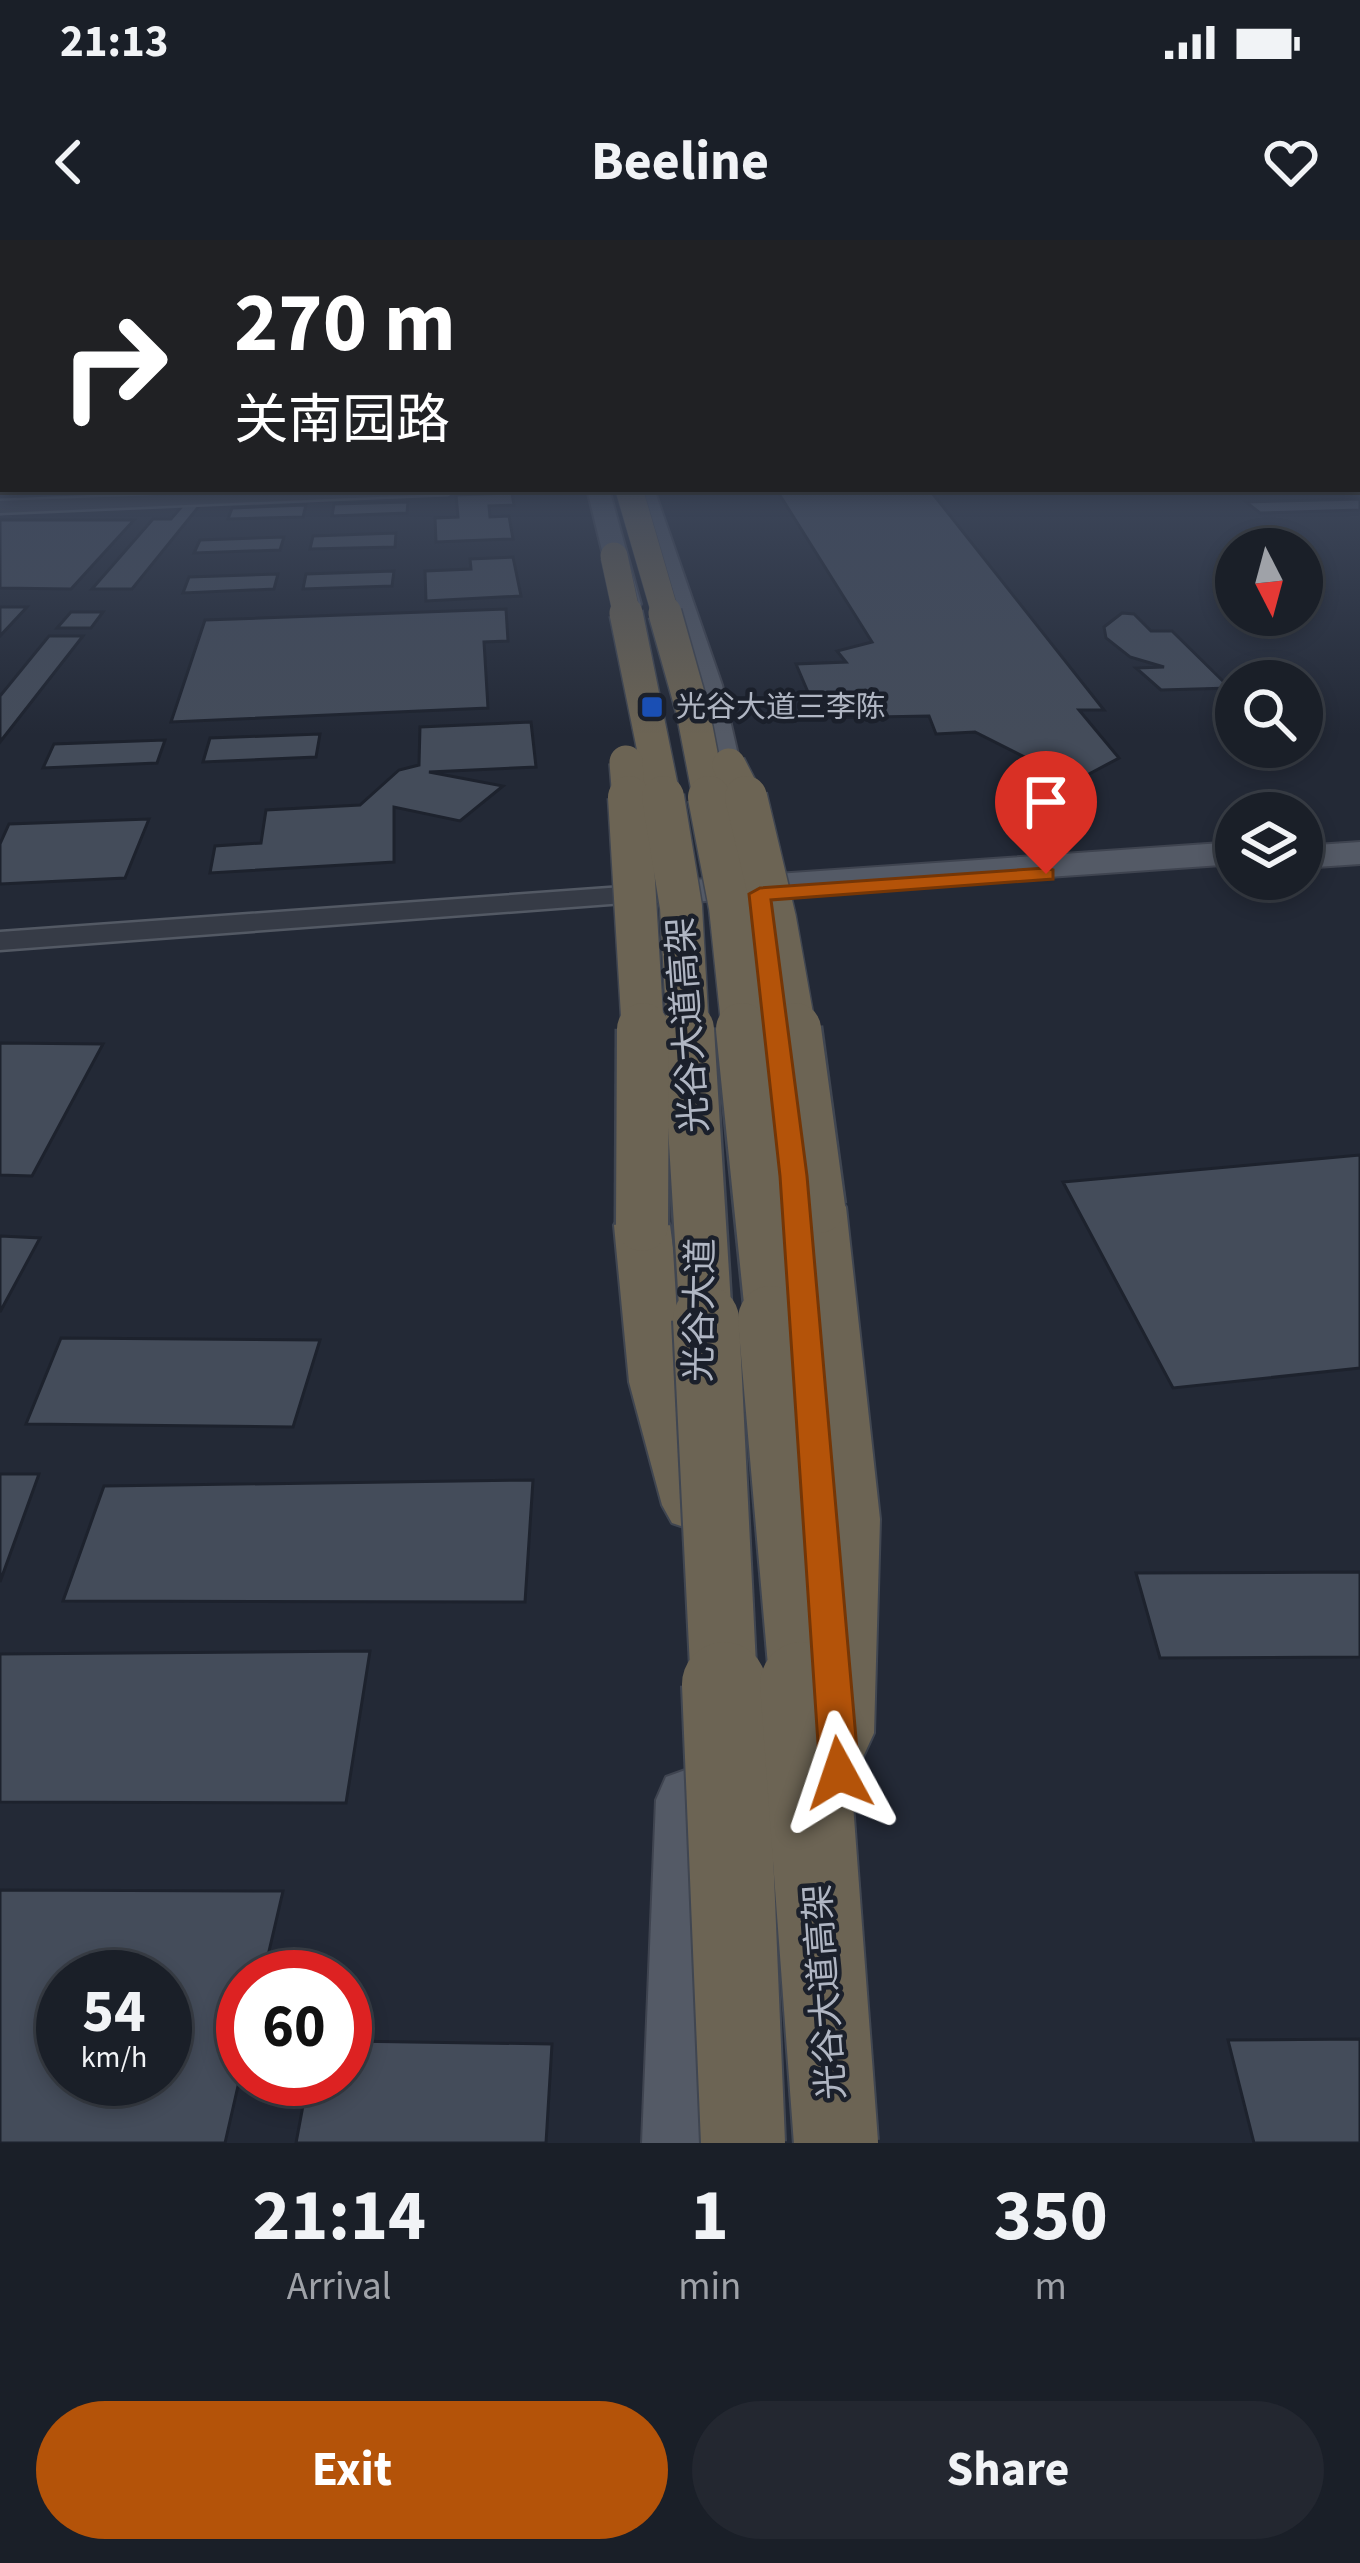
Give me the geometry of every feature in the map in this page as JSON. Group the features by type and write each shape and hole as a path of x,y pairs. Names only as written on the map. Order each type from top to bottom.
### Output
{"highway":[{"name":"光谷大道高架","path":"614,557 681,907 715,1477 743,2143"},
{"name":"光谷大道高架","path":"648,557 693,712 730,907 787,1474 836,2143"},
{"path":"635,654 622,704 643,986 642,1226 660,1382 696,1505"},
{"path":"693,712 739,779 787,969 819,1207 846,1519 836,1733"}],"main road":[{"name":"光谷大道","path":"617,557 692,891 698,938 702,1167 684,2143"},
{"path":"666,557 707,685 740,836 758,890 793,1176 836,1733 875,2143"},
{"path":"1323,852 1360,849"},
{"path":"692,891 1215,858"}],"street":[{"path":"0,941 692,891"}],"building":[{"path":"0,557 100,557 71,589 0,588"},
{"path":"120,557 158,557 132,589 92,589"},
{"path":"513,557 521,596 426,601 425,571 471,569 470,559"},
{"path":"819,557 983,557 1104,710 1079,710 1119,758 1074,782 975,732 936,734 929,716 819,718 796,664 846,662 837,651 872,642"},
{"path":"394,571 392,586 303,589 306,574"},
{"path":"278,574 274,589 183,593 189,577"},
{"path":"0,607 27,607 0,636"},
{"path":"506,609 508,641 484,642 488,708 171,722 205,620"},
{"path":"71,612 103,612 91,628 57,628"},
{"path":"1122,613 1134,614 1151,631 1172,631 1215,673 1215,688 1161,690 1136,668 1164,667 1130,657 1106,638 1104,627"},
{"path":"49,636 83,636 0,742 0,696"},
{"path":"531,722 536,767 429,772 503,786 460,821 394,807 394,862 210,873 215,846 261,843 266,810 360,805 399,770 419,765 420,727"},
{"path":"320,734 316,757 203,762 210,738"},
{"path":"165,740 157,763 43,768 54,744"},
{"path":"149,819 125,878 0,884 0,844 9,824"},
{"path":"0,1043 103,1044 32,1176 0,1175"},
{"path":"1360,1155 1360,1368 1173,1388 1063,1182"},
{"path":"0,1236 40,1238 0,1312"},
{"path":"61,1338 320,1340 293,1427 26,1424"},
{"path":"0,1474 39,1474 0,1582"},
{"path":"533,1480 525,1602 63,1601 104,1486"},
{"path":"1360,1572 1360,1657 1160,1658 1136,1573"},
{"path":"370,1651 346,1803 0,1802 0,1654"},
{"path":"0,1890 283,1891 269,1950 216,1950 216,2106 233,2106 225,2143 0,2143"},
{"path":"1360,2039 1360,2143 1254,2143 1228,2040"},
{"path":"372,2041 552,2044 546,2143 296,2143 303,2106 372,2106"}],"place":[{"name":"光谷大道三李陈","path":"652,707"}],"route":[{"path":"839,1773 793,1176 760,894 1046,874"}]}
